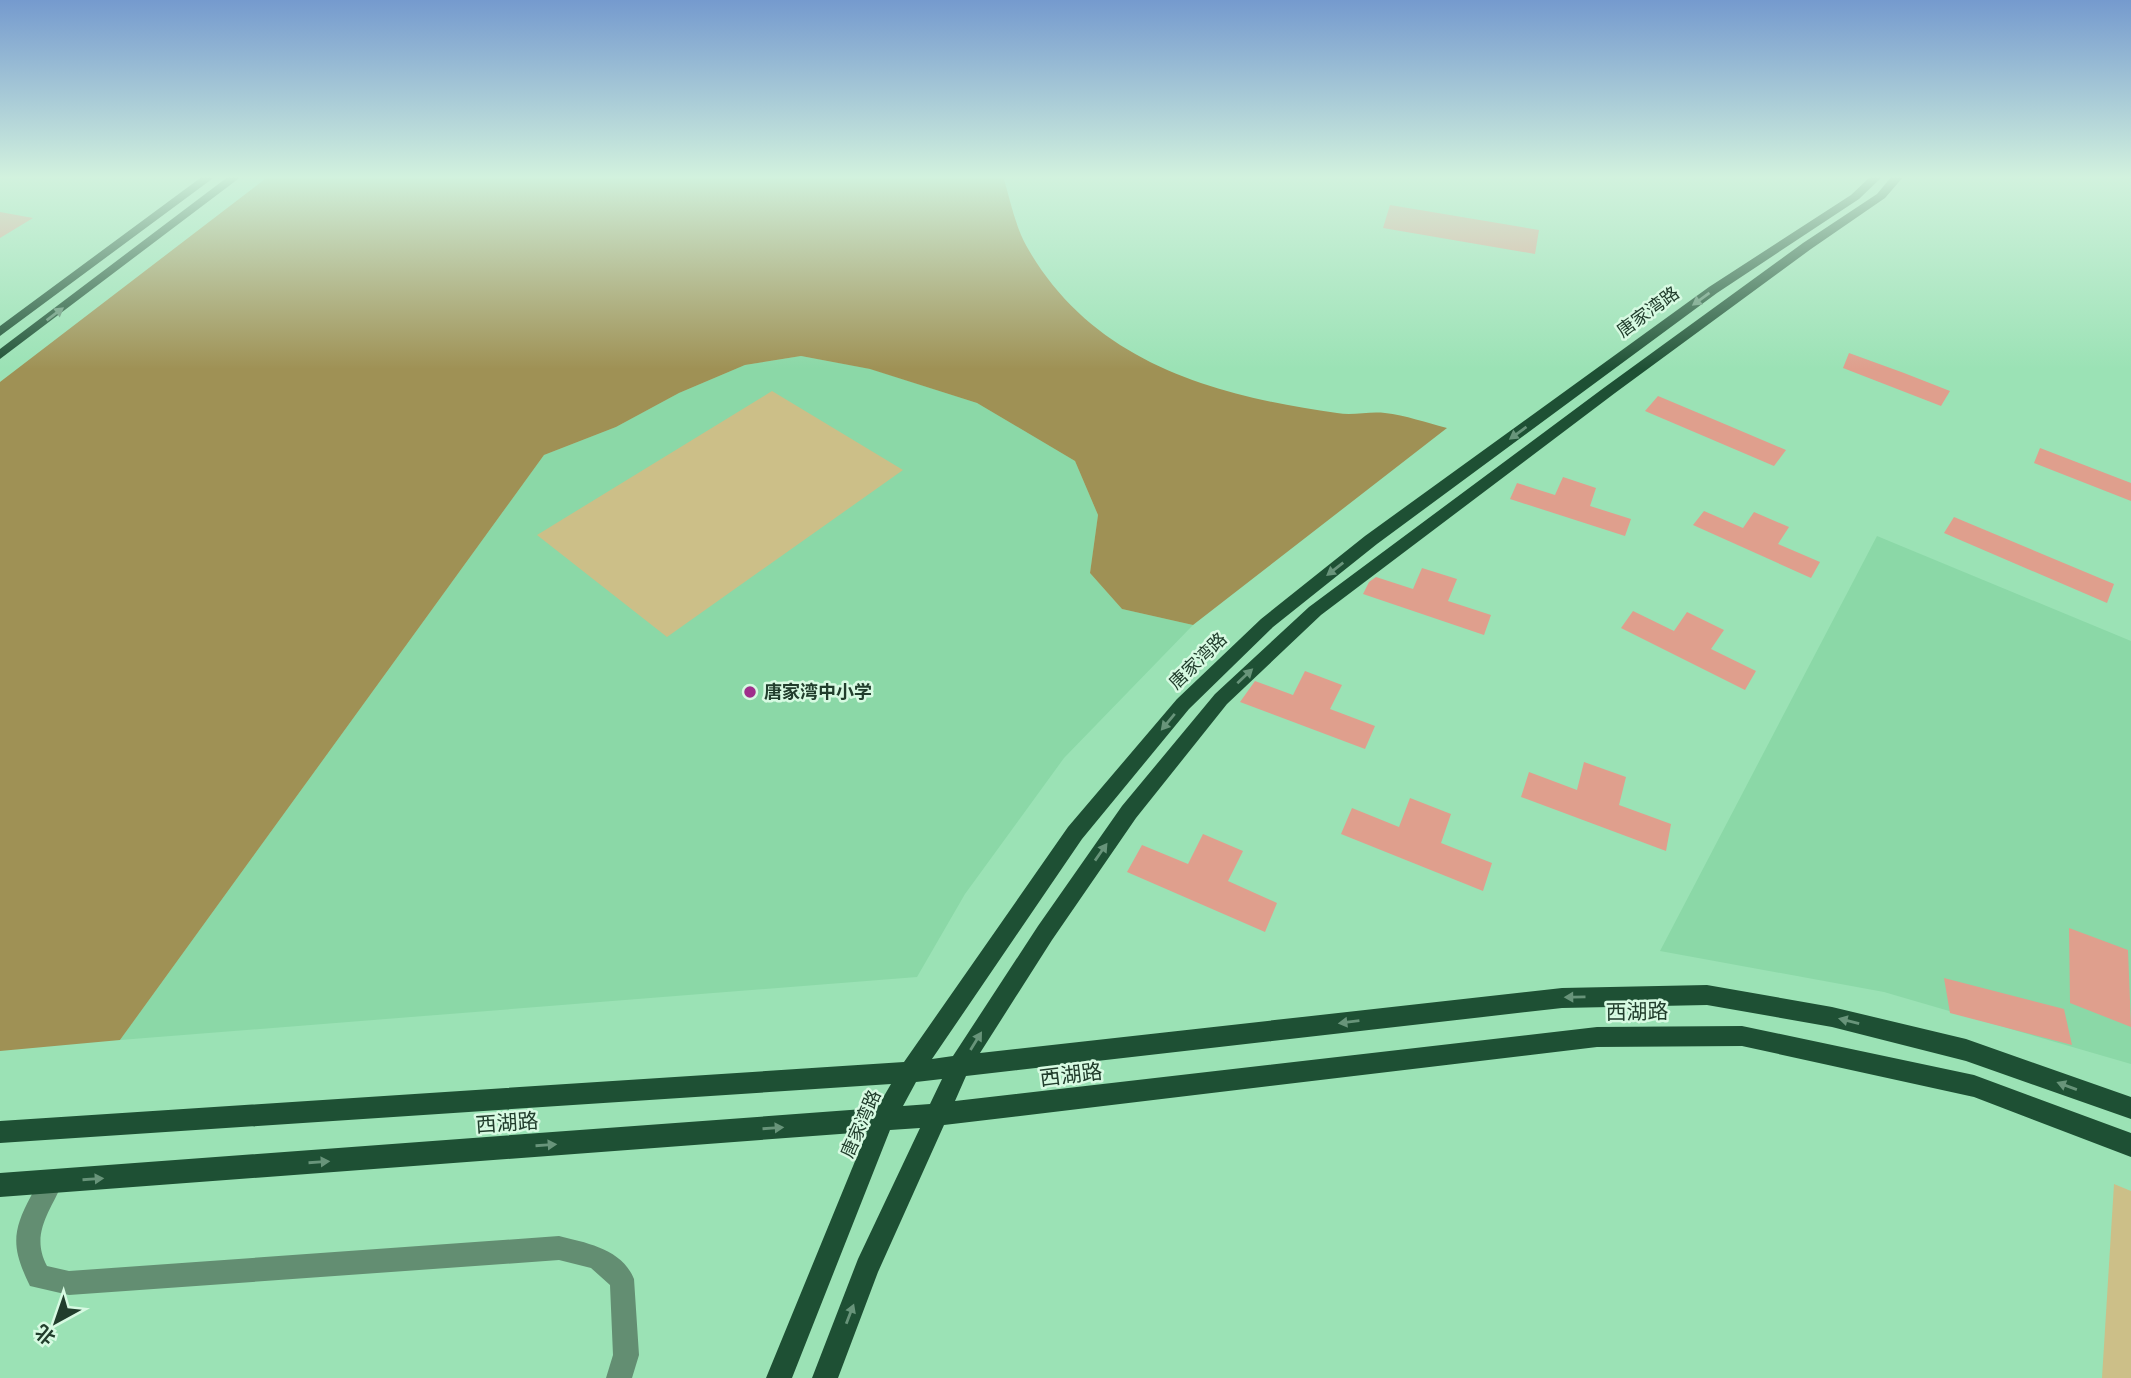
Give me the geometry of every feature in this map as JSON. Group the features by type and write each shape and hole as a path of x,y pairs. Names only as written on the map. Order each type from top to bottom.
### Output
{"main road":[{"path":"0,332 124,240"},
{"path":"0,355 152,240"},
{"name":"唐家湾路","path":"779,1378 883,1119 910,1072 1075,833 1183,704 1267,623 1371,540 1669,322 1791,240"},
{"path":"825,1378 867,1268 959,1068 1045,933 1129,812 1221,699 1315,611 1620,382 1815,240"},
{"name":"西湖路","path":"0,1132 910,1072 1562,998 1707,995 1832,1017 1966,1050 2131,1108"},
{"name":"西湖路","path":"0,1185 936,1115 1597,1037 1742,1036 1974,1086 2131,1145"}],"lane":[{"path":"51,1182 24,1239 28,1259 39,1277 69,1283 559,1248 597,1258 622,1279 626,1355 619,1378"}],"shaded area":[{"path":"185,240 1024,240 1054,286 1086,319 1121,346 1160,367 1202,383 1291,406 1343,414 1393,414 1447,428 1193,625 1122,609 1090,573 1098,515 1075,461 977,403 870,369 801,356 745,365 679,393 616,427 544,455 120,1040 0,1051 0,382"},
{"name":"唐家湾中小学","path":"801,356 871,369 977,403 1075,461 1098,515 1090,573 1122,609 1193,625 1064,758 965,894 917,977 120,1040 544,455 616,427 679,393 745,365"},
{"path":"772,391 903,470 667,637 537,535"},
{"path":"1877,536 2131,641 2131,1064 1884,992 1660,951"},
{"path":"2114,1184 2131,1191 2131,1378 2102,1378"}],"building":[{"path":"1455,240 1537,240 1535,254"},
{"path":"1849,353 1950,391 1941,406 1843,368"},
{"path":"1658,396 1786,450 1774,466 1645,411"},
{"path":"2040,448 2131,483 2131,501 2034,463"},
{"path":"1563,477 1596,488 1590,506 1631,519 1625,536 1510,499 1517,483 1555,495"},
{"path":"1704,511 1743,528 1754,512 1789,527 1778,544 1820,562 1811,578 1693,525"},
{"path":"1954,517 2114,584 2107,603 1944,533"},
{"path":"1422,568 1457,579 1448,601 1491,615 1484,635 1363,594 1369,582 1376,577 1413,589"},
{"path":"1633,611 1674,631 1687,612 1724,630 1711,649 1756,671 1745,690 1621,628"},
{"path":"1305,671 1342,685 1330,709 1375,726 1365,749 1240,702 1255,681 1293,695"},
{"path":"1584,762 1626,777 1619,805 1671,824 1666,851 1521,797 1529,772 1577,790"},
{"path":"1410,798 1451,814 1441,843 1492,863 1483,891 1341,834 1352,808 1399,827"},
{"path":"1203,834 1243,851 1228,881 1277,903 1265,932 1127,872 1142,845 1188,864"},
{"path":"2069,928 2128,950 2131,1027 2070,1003"},
{"path":"1944,978 2064,1009 2072,1045 1950,1013"}],"place":[{"name":"唐家湾中小学","path":"750,692"}]}
